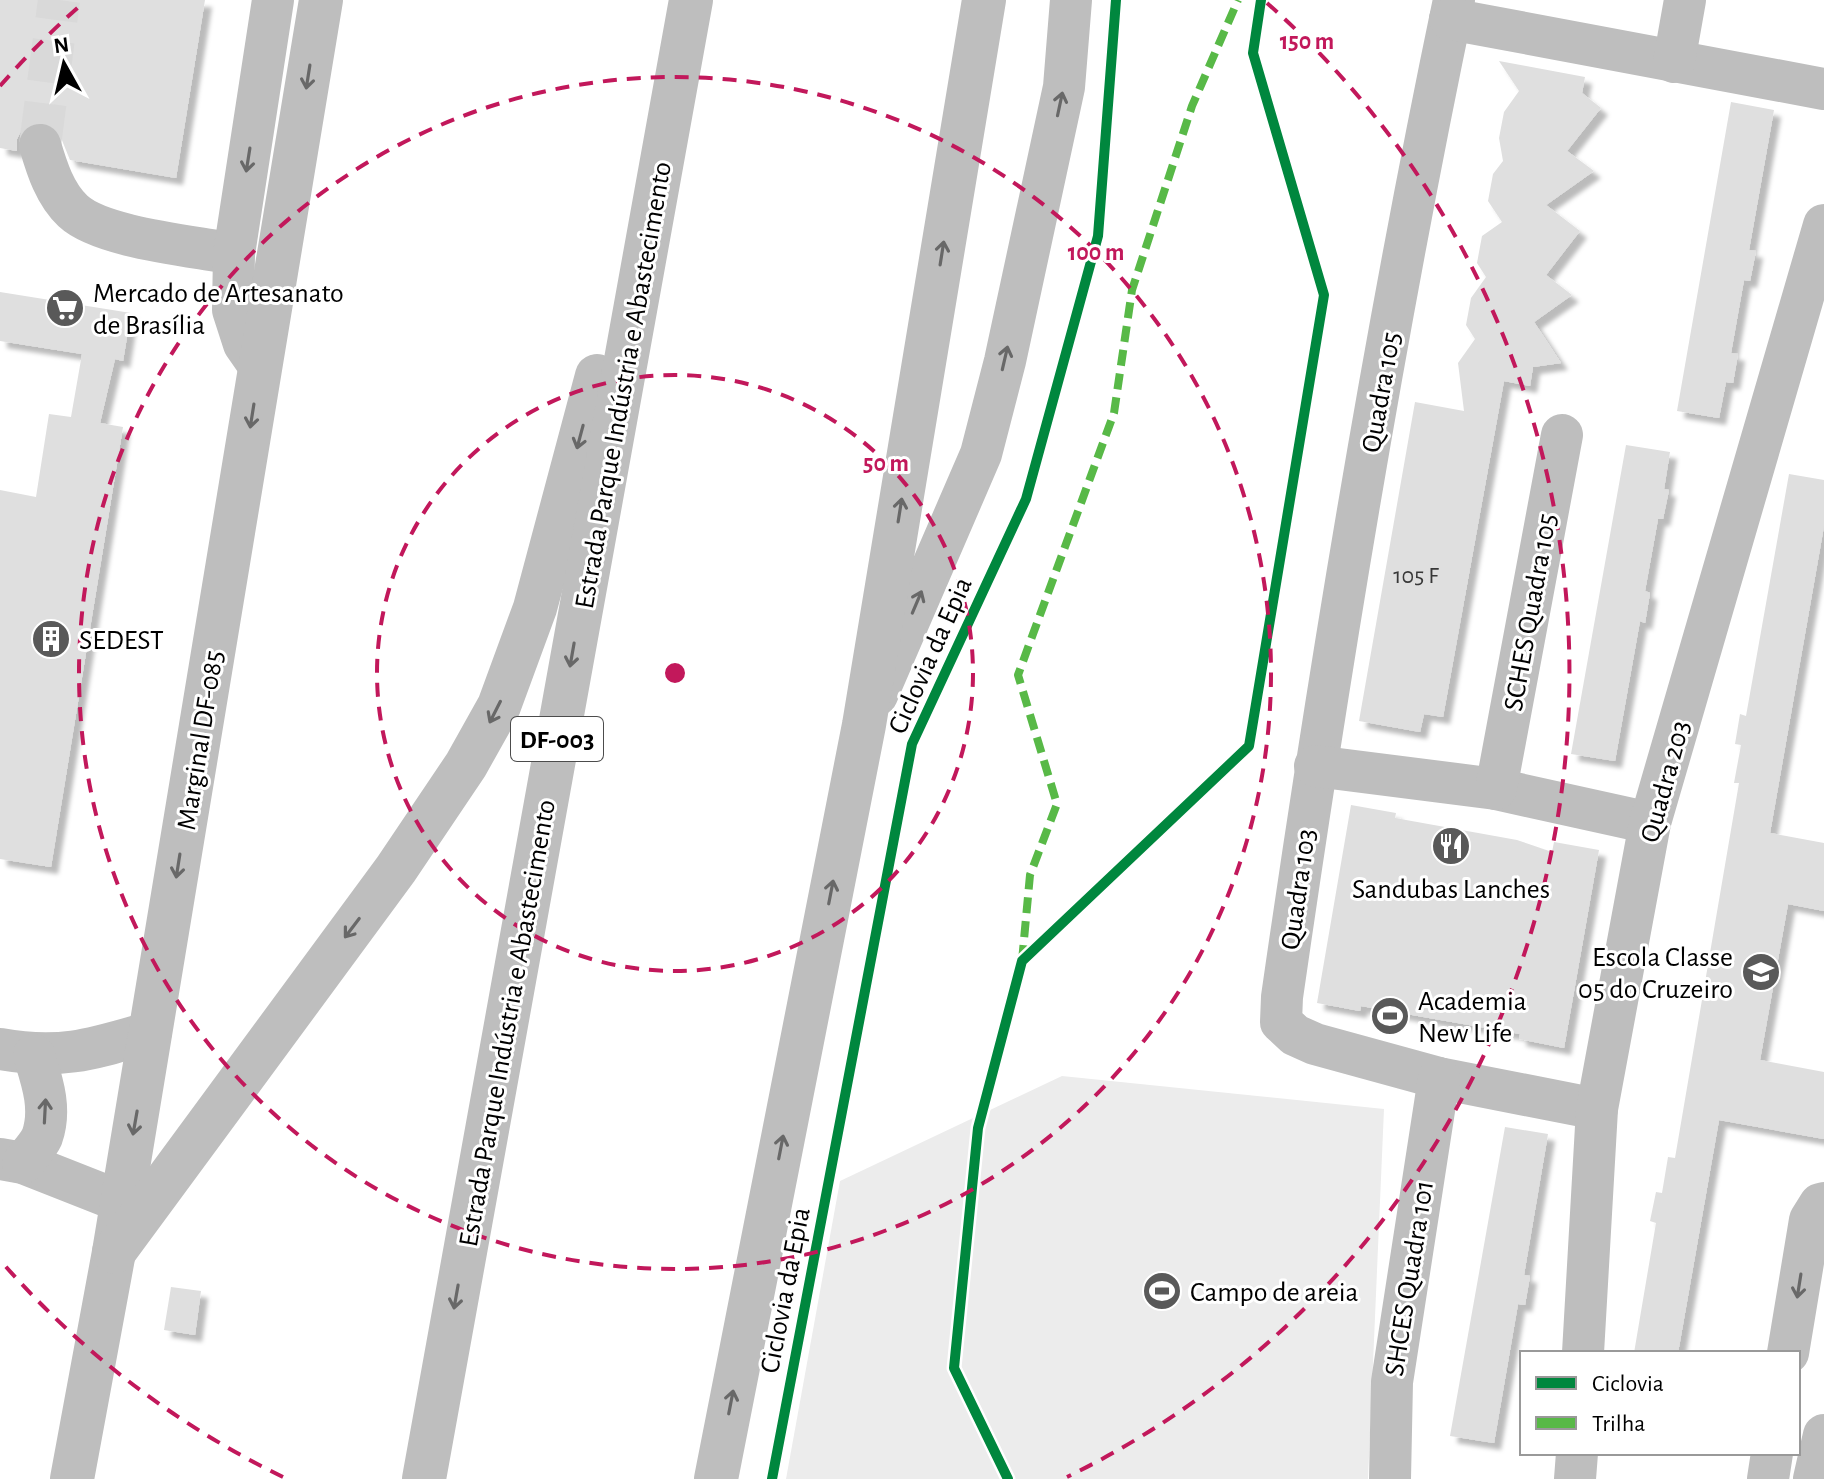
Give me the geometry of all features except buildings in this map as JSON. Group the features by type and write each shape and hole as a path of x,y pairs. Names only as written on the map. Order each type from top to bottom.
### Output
{"main road":[{"name":"Marginal DF-085","path":"72,1479 114,1252 321,0"},
{"name":"Estrada Parque Indústria e Abastecimento","path":"424,1479 691,0"},
{"path":"716,1479 864,725 984,0"},
{"path":"114,1252 396,869 466,765 499,706 535,608 680,64"}],"street":[{"path":"260,367 244,344 233,310 234,254 273,0"},
{"path":"864,725 981,454 1005,361 1064,87 1071,0"},
{"path":"1674,62 1685,0"},
{"name":"Quadra 105","path":"1315,766 1385,364 1452,10 1674,62 1824,89"},
{"path":"40,145 49,175 62,199 75,214 112,231 234,254"},
{"name":"Quadra 203","path":"1583,1351 1597,1109 1650,823 1824,225"},
{"name":"SCHES Quadra 105","path":"1496,789 1562,435"},
{"path":"1315,766 1496,789 1650,823"},
{"name":"Quadra 103","path":"1315,766 1281,1022 1295,1035 1315,1044 1439,1078 1597,1109"},
{"path":"17,1052 84,1052 151,1032"},
{"path":"12,1161 42,1138 47,1109 43,1082 17,1052"},
{"name":"SHCES Quadra 101","path":"1390,1479 1392,1382 1439,1078"},
{"path":"12,1161 122,1202"},
{"path":"1788,1351 1810,1220 1820,1204 1824,1203"},
{"path":"1814,1479 1824,1435"},
{"path":"1575,1479 1577,1455"},
{"path":"1768,1479 1772,1455"}],"shaded area":[{"path":"1062,1076 1384,1109 1368,1479 786,1479 840,1181"}],"tunnel":[{"path":"40,145 59,0"}],"marked path":[{"path":"1022,961 1030,875 1057,804 1018,675 1114,413 1132,290 1192,106 1238,0"}],"cycle path":[{"name":"Ciclovia da Epia","path":"772,1479 912,744 1026,499 1098,236 1116,0"},
{"path":"1008,1479 954,1368 978,1128 1022,961 1249,746 1324,295 1253,53 1261,0"}],"place":[{"name":"Mercado de Artesanato de Brasília","path":"65,308"},
{"name":"SEDEST","path":"51,639"},
{"name":"Sandubas Lanches","path":"1451,846"},
{"name":"Escola Classe 05 do Cruzeiro","path":"1761,972"},
{"name":"Academia New Life","path":"1390,1016"},
{"name":"Campo de areia","path":"1162,1291"}]}
